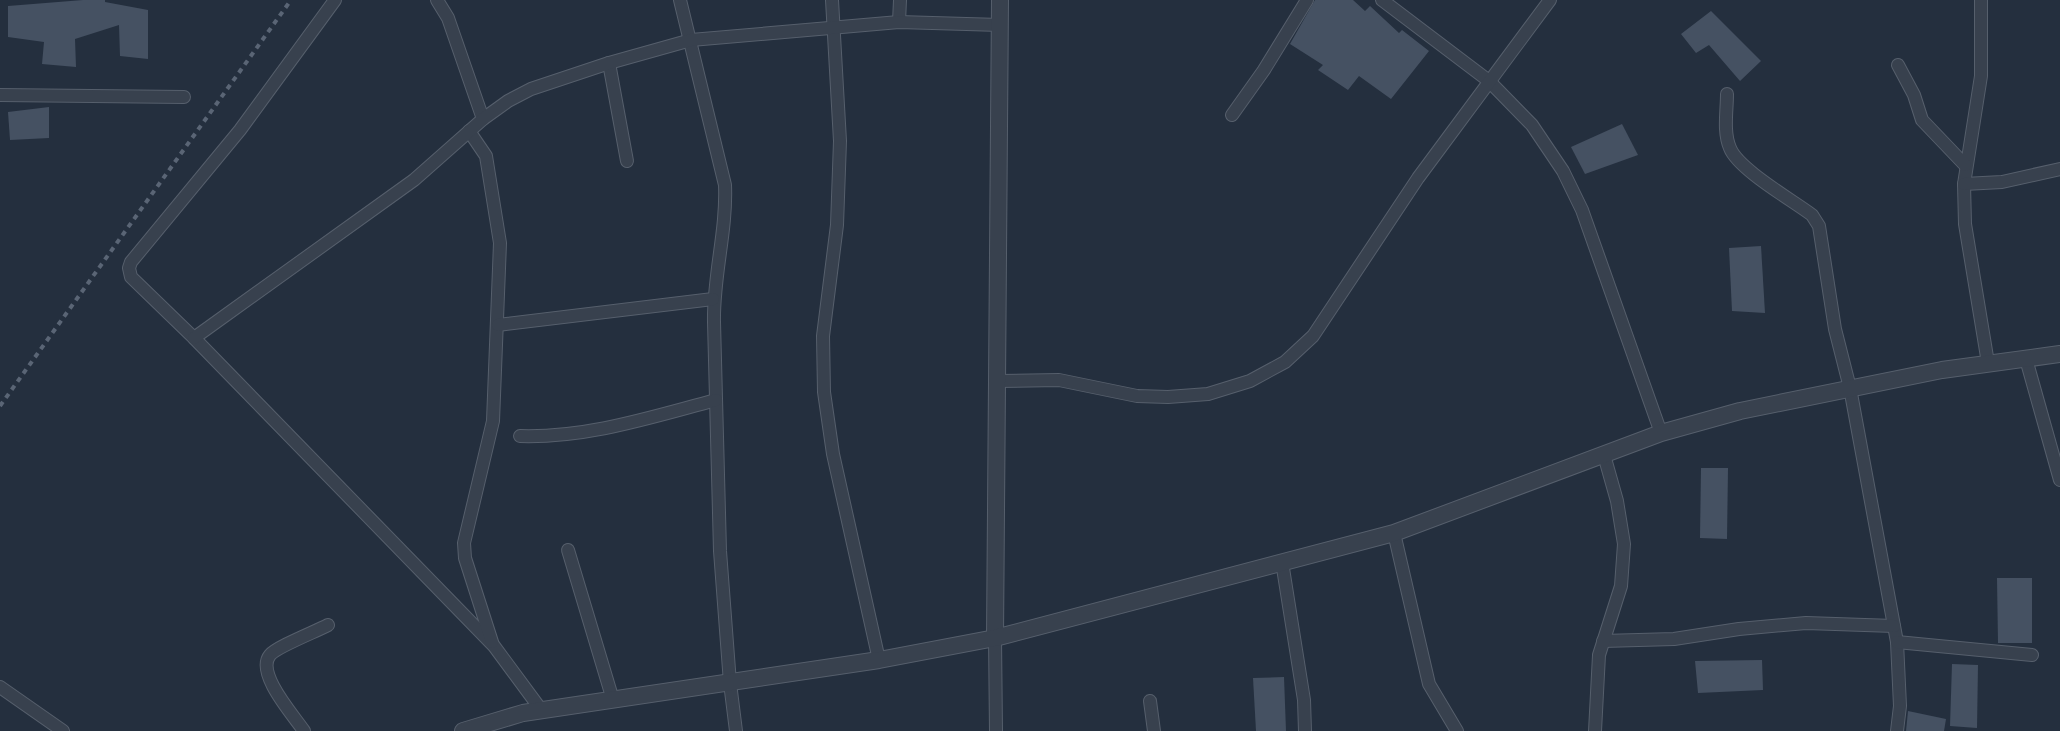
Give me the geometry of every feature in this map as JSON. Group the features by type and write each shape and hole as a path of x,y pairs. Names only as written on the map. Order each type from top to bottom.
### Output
{"street":[{"path":"335,0 240,130 131,262 129,268 131,277 194,338 494,646 542,711"},
{"path":"437,0 448,18 483,119"},
{"path":"680,0 692,40 725,185 726,212 713,298 719,536 730,683 736,731"},
{"path":"832,0 840,141 837,225 823,336 824,392 833,454 879,660"},
{"path":"899,22 900,0"},
{"path":"996,731 995,638 1000,0"},
{"path":"1232,115 1264,70 1307,0"},
{"path":"1382,0 1489,81 1532,125 1563,171 1582,210 1661,433"},
{"path":"998,381 1059,380 1137,396 1168,397 1208,394 1250,381 1284,362 1313,336 1418,178 1550,0"},
{"path":"1981,0 1981,76 1965,165 1964,184 1965,224 1988,364"},
{"path":"194,338 414,180 483,119 508,101 531,89 609,63 692,40 899,22 1000,24"},
{"path":"609,63 627,161"},
{"path":"1898,65 1914,95 1922,120 1965,165"},
{"path":"1727,94 1726,133 1730,148 1738,162 1812,215 1819,226 1835,329 1850,388 1897,642 1900,706 1897,731"},
{"path":"0,95 184,97"},
{"path":"469,131 486,156 500,243 493,420 464,543 465,558 494,646"},
{"path":"1964,184 2002,182 2060,169"},
{"path":"498,325 713,298"},
{"path":"462,731 523,713 879,660 995,638 1394,533 1661,433 1740,411 1942,370 2060,354"},
{"path":"2026,359 2060,480"},
{"path":"520,436 554,437 584,432 716,400"},
{"path":"1595,731 1599,655 1622,586 1624,544 1617,501 1604,455"},
{"path":"1394,533 1429,684 1457,731"},
{"path":"568,550 612,700"},
{"path":"1282,562 1304,700 1305,731"},
{"path":"1603,641 1674,639 1739,629 1806,623 1894,626"},
{"path":"304,731 276,692 267,673 265,663 270,654 328,625"},
{"path":"1897,642 2032,655"},
{"path":"0,687 63,731"},
{"path":"1150,701 1154,731"}],"building":[{"path":"105,0 105,2 148,10 148,59 120,56 119,25 75,39 76,67 42,64 44,42 8,37 8,6"},
{"path":"1315,0 1353,0 1365,11 1370,6 1399,33 1402,30 1429,51 1391,99 1359,76 1348,90 1318,70 1323,65 1290,44"},
{"path":"1711,11 1761,61 1740,81 1709,45 1696,53 1681,34"},
{"path":"49,107 49,138 10,140 8,112"},
{"path":"1622,124 1638,155 1585,174 1571,147"},
{"path":"1761,246 1765,313 1732,311 1729,248"},
{"path":"1701,468 1728,468 1727,539 1700,538"},
{"path":"1997,578 2032,578 2032,643 1998,643"},
{"path":"1762,660 1763,690 1698,693 1695,661"},
{"path":"1952,664 1978,665 1977,728 1950,726"},
{"path":"1284,677 1286,731 1256,731 1253,678"},
{"path":"1908,711 1946,719 1944,731 1906,731"}],"railway":[{"path":"0,406 291,0"}]}
